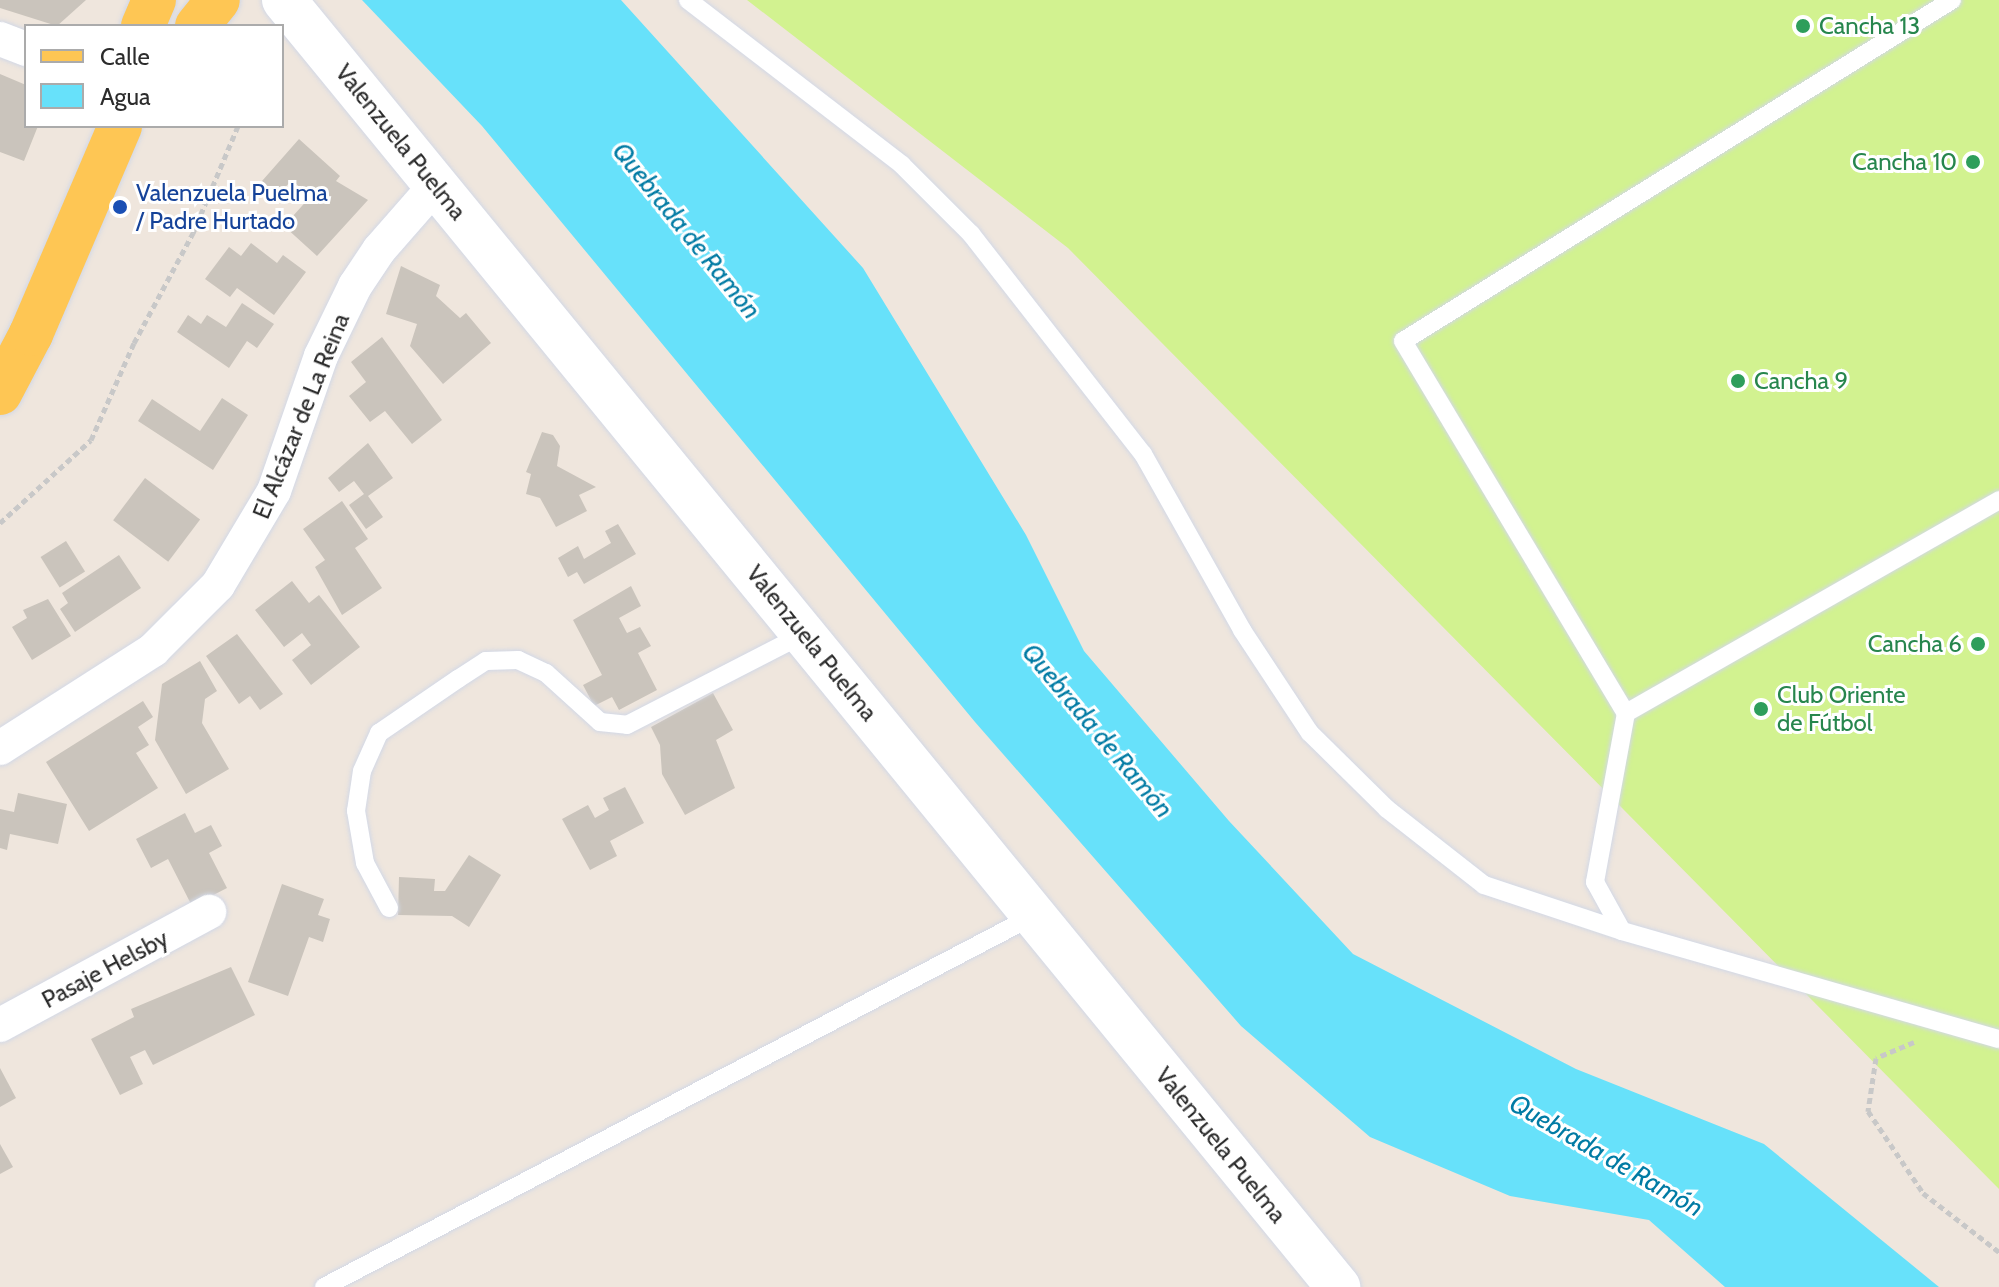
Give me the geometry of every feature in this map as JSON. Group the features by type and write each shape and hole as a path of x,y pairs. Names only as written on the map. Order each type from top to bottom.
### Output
{"main road":[{"path":"144,24 154,0"},
{"path":"199,24 218,0"},
{"path":"0,393 31,334 112,133"}],"street":[{"name":"Valenzuela Puelma","path":"284,0 1338,1287"},
{"path":"0,39 24,48"},
{"name":"El Alcázar de La Reina","path":"0,748 153,650 218,585 274,491 321,356 355,286 388,239 436,185"},
{"name":"Pasaje Helsby","path":"0,1025 209,912"}],"lane":[{"path":"688,0 902,165 971,234 1143,454 1242,630 1310,733 1387,809 1484,885 1622,931 1999,1039"},
{"path":"1622,931 1595,882 1626,713 1403,341 1952,0"},
{"path":"1626,713 1999,500"},
{"path":"389,908 365,863 356,811 362,771 379,733 458,679 486,661 518,660 546,673 600,722 627,725 804,634"},
{"path":"324,1287 1033,916"}],"path":[{"path":"0,523 91,440 134,343 193,233 237,128"},
{"path":"1926,1037 1876,1058 1868,1111 1923,1193 1999,1252"}],"green space":[{"name":"Club Oriente de Fútbol","path":"747,0 1999,0 1999,1189 1068,248"}],"water":[{"name":"Quebrada de Ramón","path":"362,0 621,0 863,268 1026,535 1084,651 1229,821 1353,954 1576,1069 1764,1144 1939,1287 1725,1287 1649,1220 1510,1196 1370,1137 1241,1026 975,722 482,126"}],"building":[{"path":"0,0 86,0 59,24 0,8"},
{"path":"0,74 24,84 24,128 37,128 24,161 0,152"},
{"path":"299,139 340,176 336,181 368,200 317,256 284,226 310,197 292,180 278,195 262,181"},
{"path":"251,243 277,263 283,255 306,272 274,315 237,288 230,297 205,279 229,247 241,256"},
{"path":"401,266 440,285 436,296 460,318 466,313 491,343 443,384 410,346 417,324 386,314"},
{"path":"242,303 274,324 257,348 247,341 229,368 177,332 188,315 201,324 207,315 226,327"},
{"path":"382,337 442,420 412,444 385,411 370,422 349,396 366,382 351,362"},
{"path":"222,398 248,415 213,470 138,421 152,399 200,431"},
{"path":"542,432 553,435 560,446 557,466 596,487 579,495 587,511 556,527 540,498 526,494 531,474 526,472"},
{"path":"368,443 393,478 368,496 383,517 366,529 349,505 364,494 354,481 339,492 328,478"},
{"path":"145,478 200,520 168,562 113,520"},
{"path":"342,501 368,539 355,548 382,588 342,615 315,567 325,560 303,529"},
{"path":"618,524 636,554 584,584 577,572 568,577 558,558 578,546 584,559 611,543 605,531"},
{"path":"66,541 85,572 60,587 41,557"},
{"path":"119,555 141,588 75,632 60,609 68,603 62,593"},
{"path":"292,581 309,603 319,595 360,647 311,685 292,660 311,645 302,633 284,647 255,610"},
{"path":"631,586 641,606 619,618 627,633 640,627 651,646 638,653 657,690 619,710 612,697 594,706 583,685 602,675 573,620"},
{"path":"48,599 71,636 32,660 12,627 27,618 23,610"},
{"path":"237,634 283,694 260,710 250,696 239,704 206,656"},
{"path":"200,661 217,691 205,699 202,723 229,769 186,794 155,740 162,684"},
{"path":"713,693 733,730 716,740 735,788 685,815 662,774 660,745 651,727"},
{"path":"143,701 153,717 138,727 149,745 136,753 158,788 89,831 46,762"},
{"path":"625,787 644,823 610,841 617,856 590,870 562,819 588,805 595,818 609,810 603,798"},
{"path":"18,793 67,804 58,844 10,834 7,850 0,848 0,809 14,812"},
{"path":"185,813 195,833 211,825 222,846 209,853 227,888 192,906 168,859 151,868 136,839"},
{"path":"469,855 501,875 469,927 452,916 398,915 399,877 435,879 434,891 445,891"},
{"path":"282,884 324,899 318,915 330,919 323,942 309,937 288,996 248,982"},
{"path":"231,967 255,1015 153,1065 145,1050 130,1057 143,1084 120,1095 91,1039 134,1017 131,1009"},
{"path":"0,1068 16,1098 0,1107"},
{"path":"0,1144 13,1167 0,1174"}],"place":[{"name":"Cancha 13","path":"1803,26"},
{"name":"Cancha 10","path":"1973,162"},
{"name":"Valenzuela Puelma / Padre Hurtado","path":"120,207"},
{"name":"Cancha 9","path":"1738,381"},
{"name":"Cancha 6","path":"1978,644"},
{"name":"Club Oriente de Fútbol","path":"1761,709"}]}
